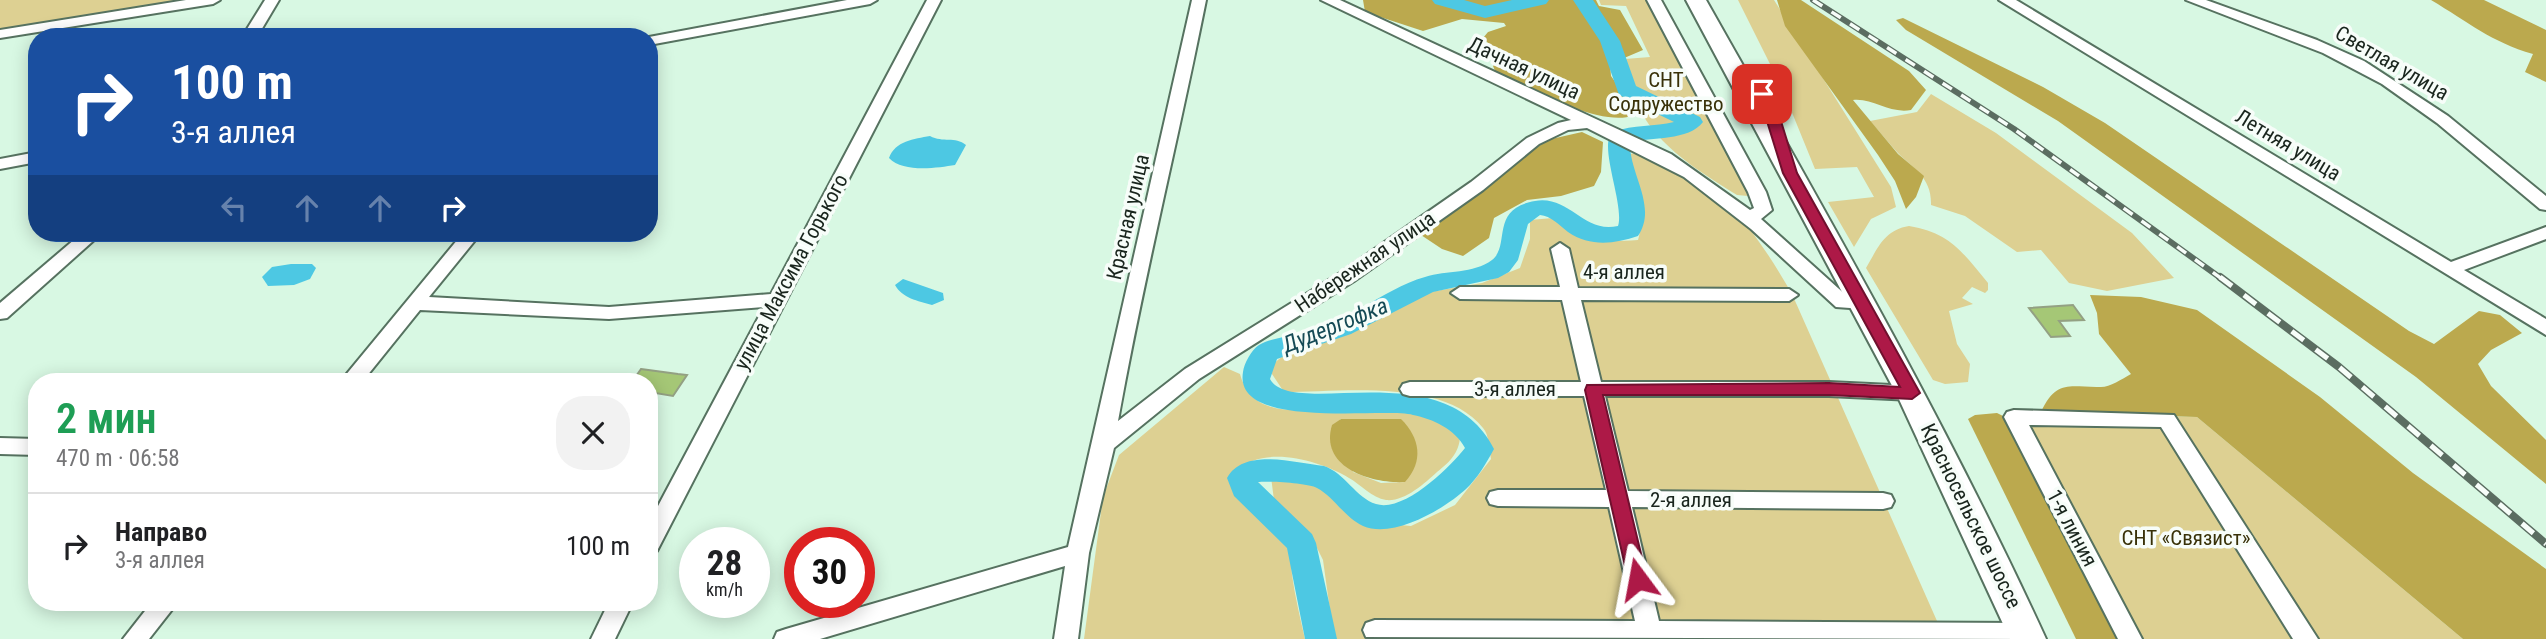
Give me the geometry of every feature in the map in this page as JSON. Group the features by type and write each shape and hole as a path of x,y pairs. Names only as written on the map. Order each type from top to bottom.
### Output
{"highway":[{"name":"Красносельское шоссе","path":"1696,0 1912,393 1989,550 2027,636"},
{"name":"Красносельское шоссе","path":"1717,0 1773,118 1790,173"}],"street":[{"path":"38,28 213,0"},
{"path":"254,28 272,0"},
{"path":"658,39 870,0"},
{"name":"улица Максима Горького","path":"658,528 934,0"},
{"name":"Красная улица","path":"1104,444 1123,338 1164,168 1199,0"},
{"name":"Дачная улица","path":"1328,0 1700,178 1751,217 1843,303 1864,303"},
{"path":"1654,0 1763,205 1763,210 1751,217"},
{"name":"Летняя улица","path":"2006,0 2546,328"},
{"name":"Светлая улица","path":"2193,0 2330,51 2401,90 2433,111 2546,205"},
{"path":"0,34 28,30"},
{"name":"Набережная улица","path":"1104,444 1192,374 1346,277 1477,186 1533,141 1564,126 1596,127"},
{"path":"0,164 28,159"},
{"path":"2449,269 2546,233"},
{"path":"0,313 83,242"},
{"path":"357,373 465,242"},
{"path":"1560,249 1650,633"},
{"name":"4-я аллея","path":"1460,293 1789,295"},
{"path":"415,303 609,313 775,300"},
{"name":"3-я аллея","path":"1410,389 1829,389 1912,393"},
{"name":"1-я линия","path":"2130,639 2014,417 2167,420 2306,639"},
{"path":"1066,639 1078,553 1104,444"},
{"path":"0,446 28,447"},
{"name":"2-я аллея","path":"1498,498 1883,501"},
{"path":"786,639 1078,553"},
{"path":"135,639 158,611"},
{"path":"603,639 617,611"},
{"path":"1375,630 1942,632 2027,636"}],"green space":[{"path":"0,0 177,0 0,31"},
{"name":"СНТ Содружество","path":"1599,0 1647,0 1756,188 1748,196 1737,195 1697,169 1649,124 1630,84 1625,59 1650,57 1626,6 1601,5"},
{"path":"1738,0 1774,0 1891,187 1896,207 1871,219 1854,247 1828,202 1874,197 1857,167 1815,169 1782,88"},
{"path":"1931,94 1996,133 2132,233 2174,278 2107,291 2069,283 2041,250 2017,252 1965,216 1931,205 1925,180 1870,121 1917,112"},
{"path":"1642,153 1690,175 1726,202 1751,230 1792,294 1945,639 1334,639 1323,560 1310,534 1274,500 1271,477 1326,488 1367,522 1411,526 1455,505 1491,459 1488,438 1483,428 1466,412 1443,401 1390,391 1284,392 1268,368 1289,351 1352,328 1430,292 1482,283 1520,268 1530,239 1530,220 1553,218 1574,233 1593,239 1638,240 1640,208 1627,154"},
{"path":"1909,226 1946,239 1963,253 1988,283 1985,293 1972,287 1962,298 1973,304 1949,311 1957,344 1970,364 1968,382 1945,384 1933,380 1866,268 1878,247 1893,231"},
{"path":"1224,367 1240,374 1249,392 1263,404 1280,409 1321,409 1379,402 1421,410 1460,427 1458,448 1448,463 1413,491 1393,500 1376,497 1337,471 1308,461 1262,458 1237,470 1242,493 1283,532 1289,542 1293,583 1305,639 1084,639 1103,497 1119,455","holes":["1340,419 1401,419 1405,482 1381,483 1353,472"]},
{"name":"СНТ «Связист»","path":"2010,413 2197,417 2463,639 2125,639"}],"shaded area":[{"path":"1363,0 1596,0 1599,6 1620,10 1643,50 1610,64 1611,76 1630,103 1633,115 1620,118 1584,112 1496,73 1493,66 1498,59 1496,51 1483,38 1488,32 1506,26 1504,23 1462,19 1423,31 1365,12"},
{"path":"1777,0 1801,0 1909,71 1926,90 1911,110 1896,110 1868,101 1853,100 1898,154 1924,176 1916,197 1906,209 1895,181 1878,155 1785,26"},
{"path":"2431,0 2484,0 2546,30 2546,82 2525,72 2533,54 2492,37"},
{"path":"1903,18 2043,87 2105,123 2409,331 2434,344 2479,311 2500,315 2522,333 2491,350 2478,364 2491,386 2546,440 2546,484 2416,377 2058,121 1906,30 1896,20"},
{"path":"1582,132 1603,142 1601,172 1594,186 1561,196 1527,200 1494,218 1489,238 1463,256 1442,249 1421,235 1547,140"},
{"path":"2090,295 2141,297 2197,310 2320,397 2413,473 2546,569 2546,639 2463,639 2197,417 2041,412 2059,389 2073,386 2105,387 2131,374 2099,334 2097,313"},
{"path":"1997,413 2013,421 2125,639 2076,639 1968,419 1975,415"},
{"path":"1341,419 1401,419 1412,434 1417,450 1415,466 1405,482 1364,476 1341,462 1333,452 1330,440 1332,425"}],"water":[{"path":"930,136 966,145 955,165 911,168 889,158 900,144"},
{"path":"312,264 316,268 310,279 294,285 268,286 262,277 272,267"},
{"path":"903,279 943,293 944,300 932,305 906,296 895,285"}],"building":[{"path":"2073,305 2084,320 2059,321 2070,336 2051,337 2029,308"},
{"path":"641,369 687,375 673,396 658,394 658,373 638,373"}],"waterway":[{"name":"Дудергофка","path":"1442,0 1485,12 1539,0"},
{"name":"Дудергофка","path":"1321,639 1301,543 1245,488 1242,478 1255,470 1324,477 1358,508 1373,517 1392,516 1436,496 1458,479 1480,449 1468,430 1457,422 1417,406 1381,401 1311,403 1281,400 1264,392 1259,386 1256,379 1260,362 1267,352 1342,327 1424,286 1479,276 1500,266 1509,254 1513,231 1520,217 1536,208 1558,212 1594,235 1629,231 1633,208 1620,161 1619,138 1674,129 1692,122 1627,90 1610,41 1583,0"}],"railway":[{"path":"1813,0 2014,129 2222,279"},
{"path":"2220,277 2339,367 2546,544"}],"route":[{"path":"1638,579 1593,390 1829,389 1912,393 1790,173 1773,118 1762,94"}]}
